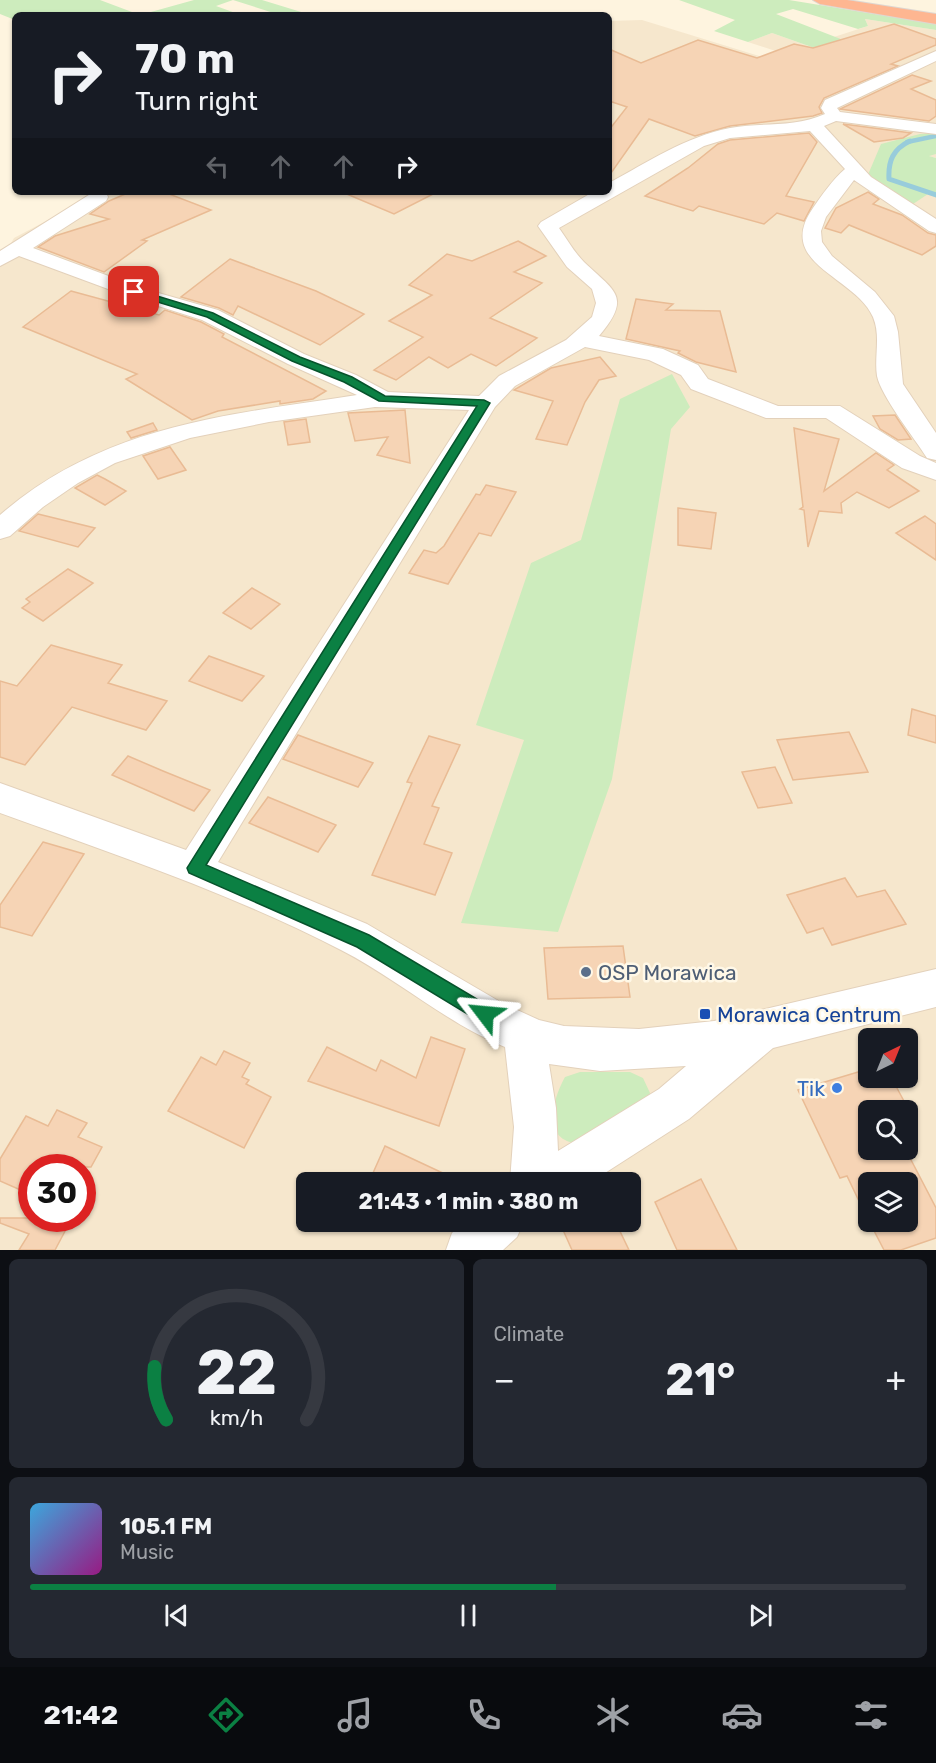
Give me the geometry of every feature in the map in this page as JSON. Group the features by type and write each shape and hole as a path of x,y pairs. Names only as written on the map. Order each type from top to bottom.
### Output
{"highway":[{"path":"820,0 936,19"},
{"path":"889,0 936,8"}],"street":[{"path":"834,116 830,108 831,103 936,55"},
{"path":"612,189 680,151 716,136 815,126 834,116 874,124 936,129"},
{"path":"815,126 865,181 936,228"},
{"path":"856,171 849,174 814,221 810,237 813,248 856,284 882,314 887,327 887,374 936,465"},
{"path":"195,868 484,403 505,382 558,357 582,339 600,321 606,306 603,288 577,266 548,226 601,195"},
{"path":"9,254 99,197"},
{"path":"9,254 210,315 296,359 348,380 382,399"},
{"path":"582,339 655,354 690,370 699,384 775,413 831,411 911,462 936,465"},
{"path":"0,530 45,490 73,472 113,453 229,420 382,399 484,403"},
{"path":"0,798 195,868 363,941 523,1035 563,1047 603,1049 686,1046 714,1042 936,988"},
{"path":"566,1172 674,1104 765,1028"},
{"path":"523,1035 533,1086 538,1151 534,1172"},
{"path":"469,1250 489,1232"}],"shaded area":[{"path":"865,19 936,30 936,158 928,156 936,189 936,1250 0,1250 0,263 14,238 95,195 612,195 612,21 642,20 785,64 800,59 748,42 772,33 840,57 864,48 834,37 868,26"}],"green space":[{"path":"0,0 100,0 132,12 12,12 12,19 0,14"},
{"path":"194,0 233,0 216,6 233,12 151,12"},
{"path":"233,0 262,0 301,12 271,12"},
{"path":"679,0 789,0 936,24 936,30 865,19 868,26 858,29 793,9 776,14 864,48 840,57 772,33 748,42 714,31 735,20"},
{"path":"936,133 936,154 929,156 936,158 936,196 928,194 910,206 867,177 881,144 920,134"},
{"path":"672,374 690,407 671,429 612,779 558,932 461,923 524,740 476,725 531,563 581,540 620,399"},
{"path":"580,1072 630,1072 643,1078 650,1093 646,1105 586,1144 567,1141 559,1136 555,1129 553,1111 565,1077"}],"building":[{"path":"894,24 936,39 936,45 891,64 898,66 824,98 819,107 822,113 813,116 730,126 695,136 649,119 612,172 612,126 627,107 612,102 612,50 641,63 698,40 757,58 794,44 813,48"},
{"path":"912,75 931,81 911,89 936,100 936,116 929,121 840,109"},
{"path":"843,124 911,133 903,138 874,142"},
{"path":"809,133 817,142 786,196 814,202 804,221 777,213 764,224 699,206 693,211 645,196 688,168 718,144 730,140"},
{"path":"868,192 879,199 873,204 902,215 928,233 936,235 936,246 922,255 849,225 841,233 825,228 836,208"},
{"path":"123,195 172,195 211,210 142,240 147,241 104,272 38,247 55,236 109,219 90,214"},
{"path":"349,195 431,195 394,214"},
{"path":"518,241 546,256 514,272 542,283 490,318 537,338 496,366 471,354 448,368 429,357 396,380 374,370 423,337 389,321 432,295 409,285 447,254 472,261"},
{"path":"230,259 316,291 364,314 320,345 238,306 233,315 219,308 181,297"},
{"path":"71,291 159,315 165,310 201,322 224,334 222,337 326,391 313,399 280,404 280,401 218,411 192,420 126,379 137,374 23,327"},
{"path":"636,299 673,304 666,310 720,311 736,372 696,362 678,353 680,351 626,339"},
{"path":"600,357 616,376 599,380 585,402 567,445 536,439 553,401 514,390 551,368"},
{"path":"405,410 410,463 377,455 388,437 355,441 348,413"},
{"path":"895,415 911,439 898,440 880,429 873,416"},
{"path":"306,419 310,442 288,445 284,422"},
{"path":"153,423 157,430 131,438 127,432"},
{"path":"794,428 839,439 824,491 876,453 894,465 887,470 919,491 889,508 857,492 841,503 842,513 819,511 808,547 804,510 800,509 803,507"},
{"path":"170,447 186,470 158,479 143,456"},
{"path":"97,475 126,491 105,505 75,488"},
{"path":"486,485 516,492 491,536 479,533 448,584 409,573 424,550 436,553 444,546 476,494 480,495"},
{"path":"678,508 716,513 711,549 678,545"},
{"path":"38,514 95,528 78,547 19,531"},
{"path":"925,516 936,524 936,560 896,533"},
{"path":"68,569 93,583 43,621 22,608 30,602 26,599"},
{"path":"252,588 280,604 251,629 223,613"},
{"path":"51,645 122,665 108,683 167,701 146,730 72,707 25,765 0,757 0,681 17,686"},
{"path":"209,656 264,676 242,701 189,681"},
{"path":"912,709 936,716 936,743 908,735"},
{"path":"849,732 868,772 793,780 777,740"},
{"path":"298,735 373,763 358,787 283,759"},
{"path":"429,736 460,745 432,806 439,808 424,844 452,853 435,895 372,875 412,783 407,782"},
{"path":"128,756 210,790 194,811 112,775"},
{"path":"775,767 792,803 758,808 742,772"},
{"path":"268,797 336,825 318,852 249,823"},
{"path":"43,842 84,854 32,936 0,927 0,905"},
{"path":"845,878 857,897 885,890 906,924 832,945 823,928 807,933 787,895"},
{"name":"OSP Morawica","path":"623,946 630,997 548,999 544,948"},
{"path":"431,1037 465,1049 439,1126 308,1081 327,1047 376,1071 381,1060 416,1078"},
{"path":"224,1051 250,1063 242,1077 249,1080 246,1084 271,1097 244,1148 168,1111 201,1057 216,1065"},
{"path":"858,1072 858,1088 897,1088 903,1100 858,1100 858,1160 911,1160 917,1172 858,1172 858,1199 847,1176 840,1178 798,1090"},
{"path":"57,1110 87,1123 78,1137 102,1147 96,1158 96,1154 18,1154 18,1189 0,1181 0,1159 26,1116 48,1126"},
{"path":"385,1146 441,1172 373,1172"},
{"path":"918,1173 936,1208 936,1238 901,1250 884,1250 875,1232 918,1232"},
{"path":"701,1179 737,1250 677,1250 655,1202"},
{"path":"0,1218 18,1218 18,1230 0,1223"},
{"path":"24,1232 65,1232 55,1250 19,1250 29,1234"},
{"path":"564,1232 620,1232 629,1250 572,1250"}],"waterway":[{"path":"909,142 936,136"},
{"path":"909,142 899,148 893,156 889,167 889,179 936,195"}],"place":[{"name":"OSP Morawica","path":"586,972"},
{"name":"Morawica Centrum","path":"705,1014"},
{"name":"Tik","path":"837,1088"}],"route":[{"path":"134,292 210,315 296,359 348,380 382,399 484,403 195,868 363,941 485,1014"}]}
